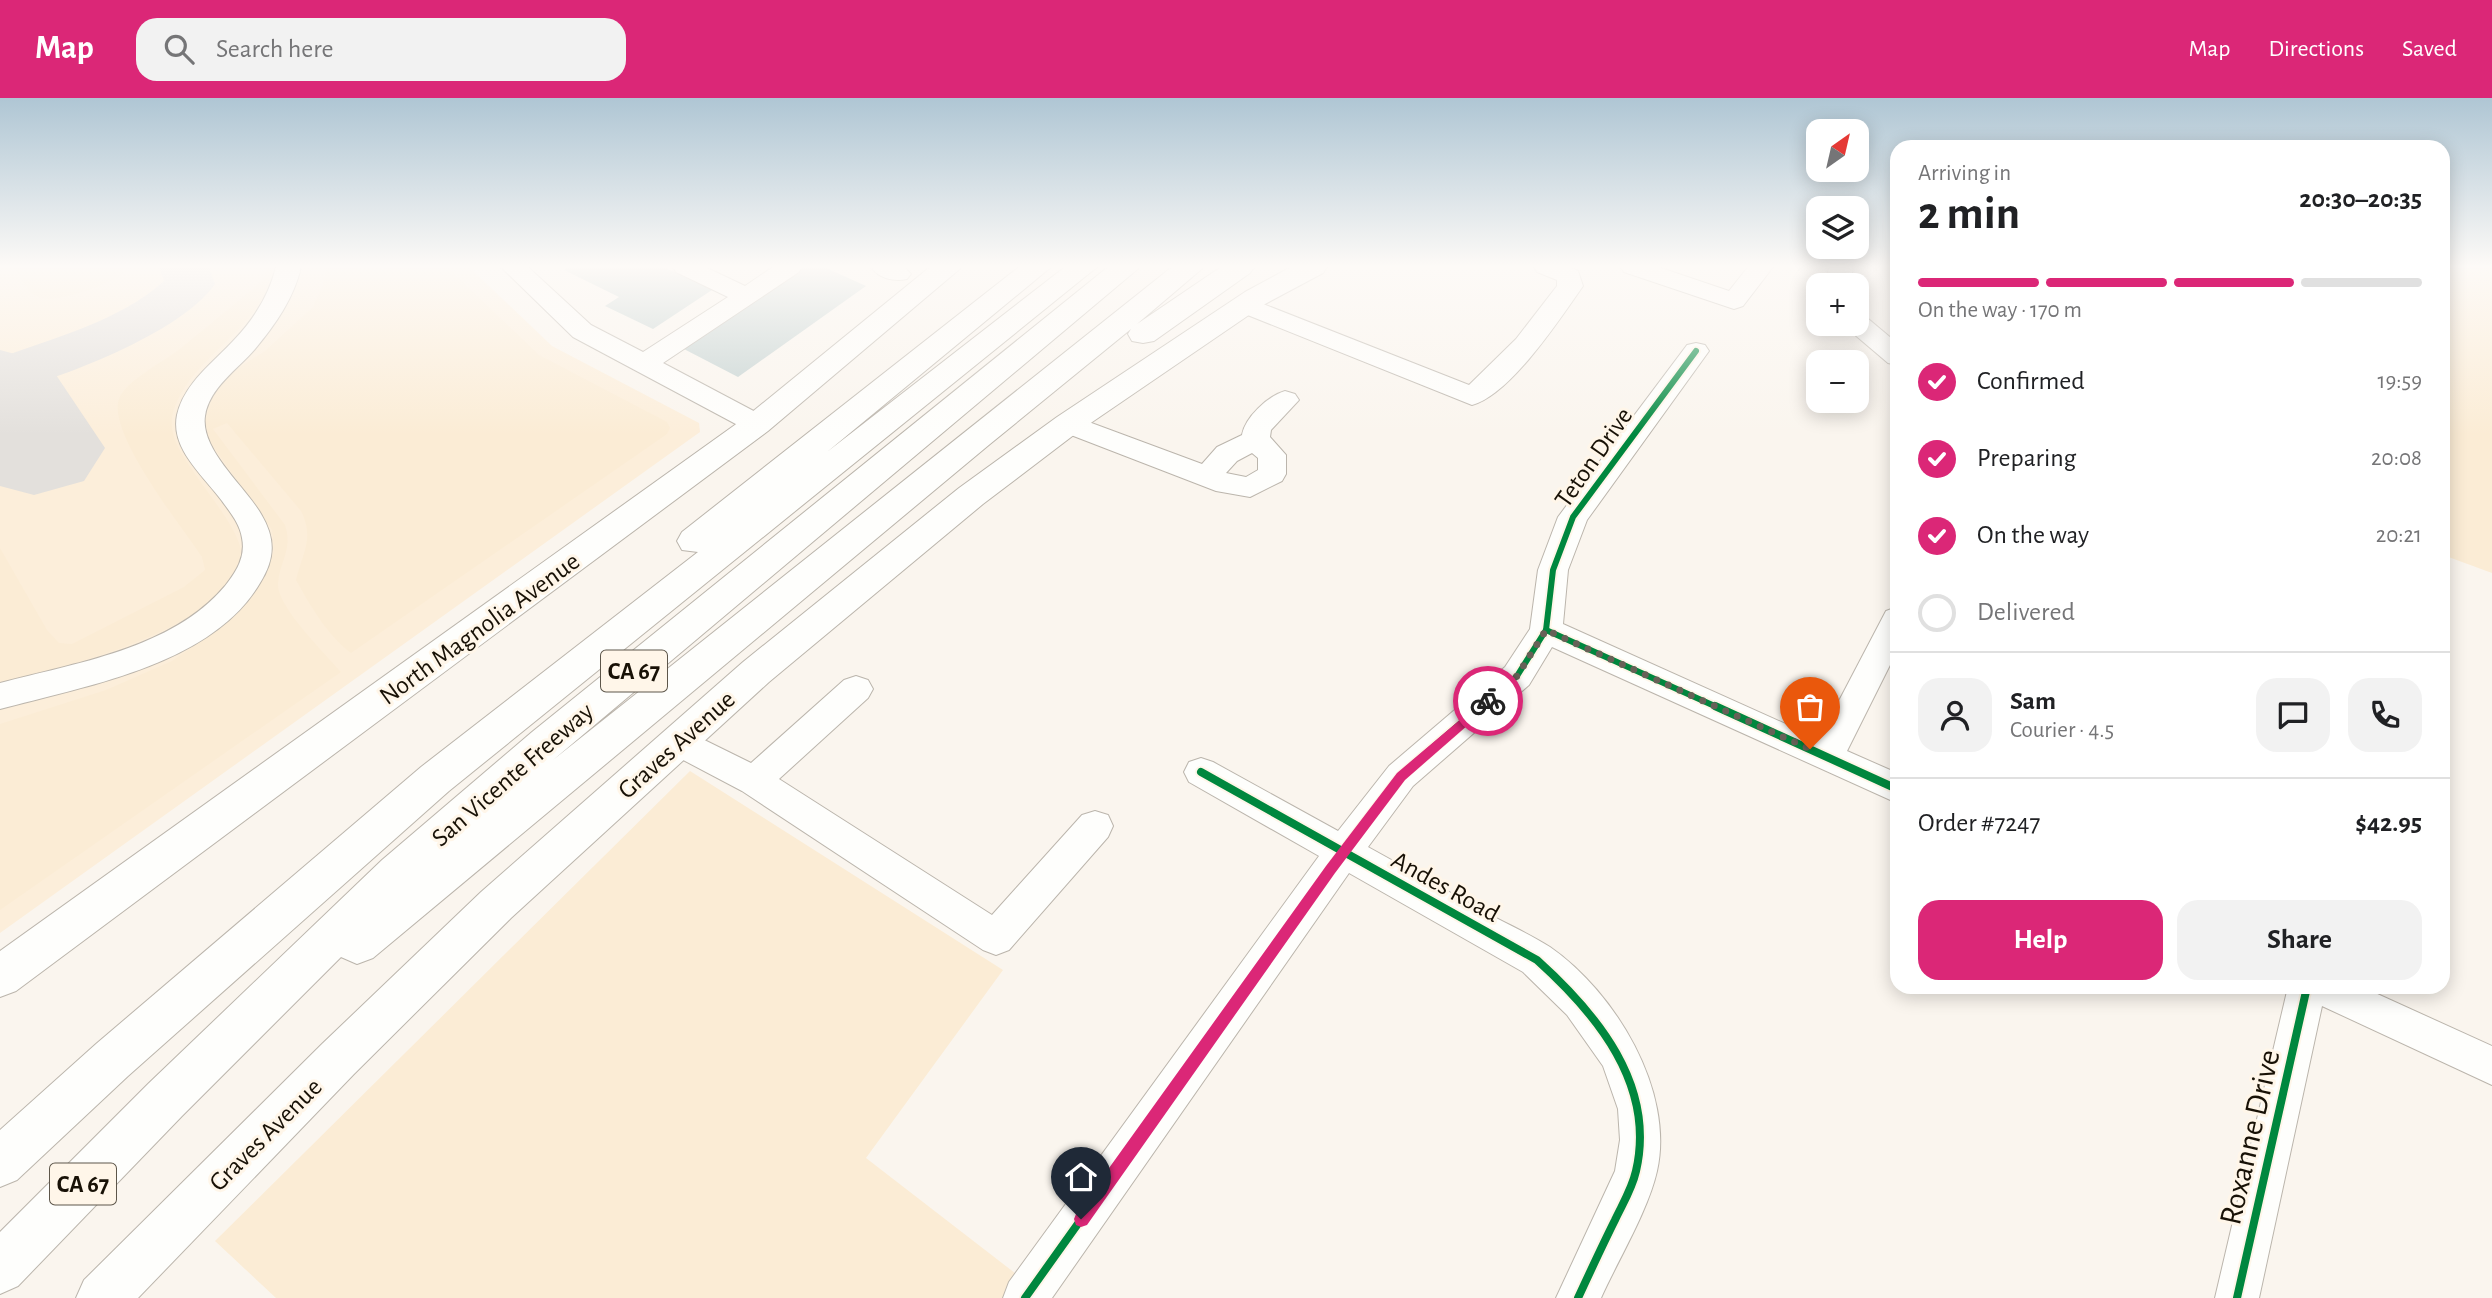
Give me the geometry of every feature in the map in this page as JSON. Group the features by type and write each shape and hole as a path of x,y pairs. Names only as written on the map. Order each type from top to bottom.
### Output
{"main road":[{"name":"North Magnolia Avenue","path":"0,977 757,424 880,323"},
{"path":"112,1060 498,702 769,480 967,323"},
{"name":"San Vicente Freeway","path":"0,1163 112,1060 435,779 1012,323"},
{"name":"San Vicente Freeway","path":"0,1268 165,1100 397,873 536,752 1058,323"},
{"path":"165,1100 978,436 1120,323"},
{"path":"978,436 1025,415 1180,323"},
{"name":"Graves Avenue","path":"103,1298 338,1059 496,905 756,672 971,496 1068,425 1196,323"}],"street":[{"path":"0,696 136,656 174,641 208,621 242,588 251,575 257,554 254,527 196,448 191,436 190,420 195,402 209,380 247,342 261,323"},
{"path":"574,323 582,331 757,424"},
{"path":"645,363 705,323"},
{"path":"1319,323 1472,396 1488,384 1543,323"},
{"path":"1869,334 1890,352"},
{"name":"Teton Drive","path":"1025,1298 1343,852 1401,776 1517,676 1546,630 1553,570 1573,517 1696,351"},
{"path":"1255,439 1256,427 1285,400"},
{"path":"1068,425 1226,484 1250,487 1272,474 1272,455 1255,439"},
{"path":"1209,478 1214,464 1232,450 1255,439"},
{"path":"1546,630 1890,786"},
{"path":"1827,757 1890,633"},
{"path":"754,782 856,689"},
{"path":"680,741 754,782 996,938 1095,826"},
{"name":"Andes Road","path":"1201,772 1537,960 1580,1000 1611,1042 1634,1089 1640,1142 1637,1169 1628,1195 1578,1298"},
{"name":"Roxanne Drive","path":"2237,1298 2305,994"},
{"path":"2336,994 2492,1066"}],"shaded area":[{"path":"0,323 528,323 552,346 699,423 700,432 0,933"},
{"path":"211,323 245,323 196,372 183,390 172,417 173,434 179,449 229,523 239,544 241,553 232,579 210,602 178,623 141,640 61,668 0,685 0,548 47,630 59,643 72,644 184,587 205,570 202,557 148,480 124,434 118,414 119,399 129,385"},
{"path":"296,323 506,323 539,355 667,422 670,428 667,434 351,653 327,629 296,580 307,538 301,511 227,423 213,429 285,525 288,541 279,575 280,593 293,617 341,672 0,910 0,724 106,690 172,661 207,637 243,604 266,574 274,550 272,530 210,442 205,421 217,382 265,351"},
{"path":"2450,323 2492,323 2492,573 2450,558"},
{"path":"690,771 1003,970 866,1158 1033,1287 1025,1298 276,1298 215,1241"}],"building":[{"path":"640,323 662,323 653,329"},
{"path":"719,323 814,323 738,377 682,348"}],"taxiway":[{"path":"0,377 135,323"}],"runway":[{"path":"0,394 34,448"}],"cycle path":[{"path":"1025,1298 1343,852 1401,776 1517,676 1546,630 1553,570 1573,517 1696,351"},
{"path":"1546,630 1890,786"},
{"path":"1201,772 1537,960 1581,1003 1600,1027 1630,1080 1638,1109 1641,1140 1631,1187 1578,1298"},
{"path":"2237,1298 2305,994"}],"way so far":[{"path":"1488,701 1517,676 1546,630 1810,749"}],"route":[{"path":"1081,1219 1401,776 1488,701"}]}
